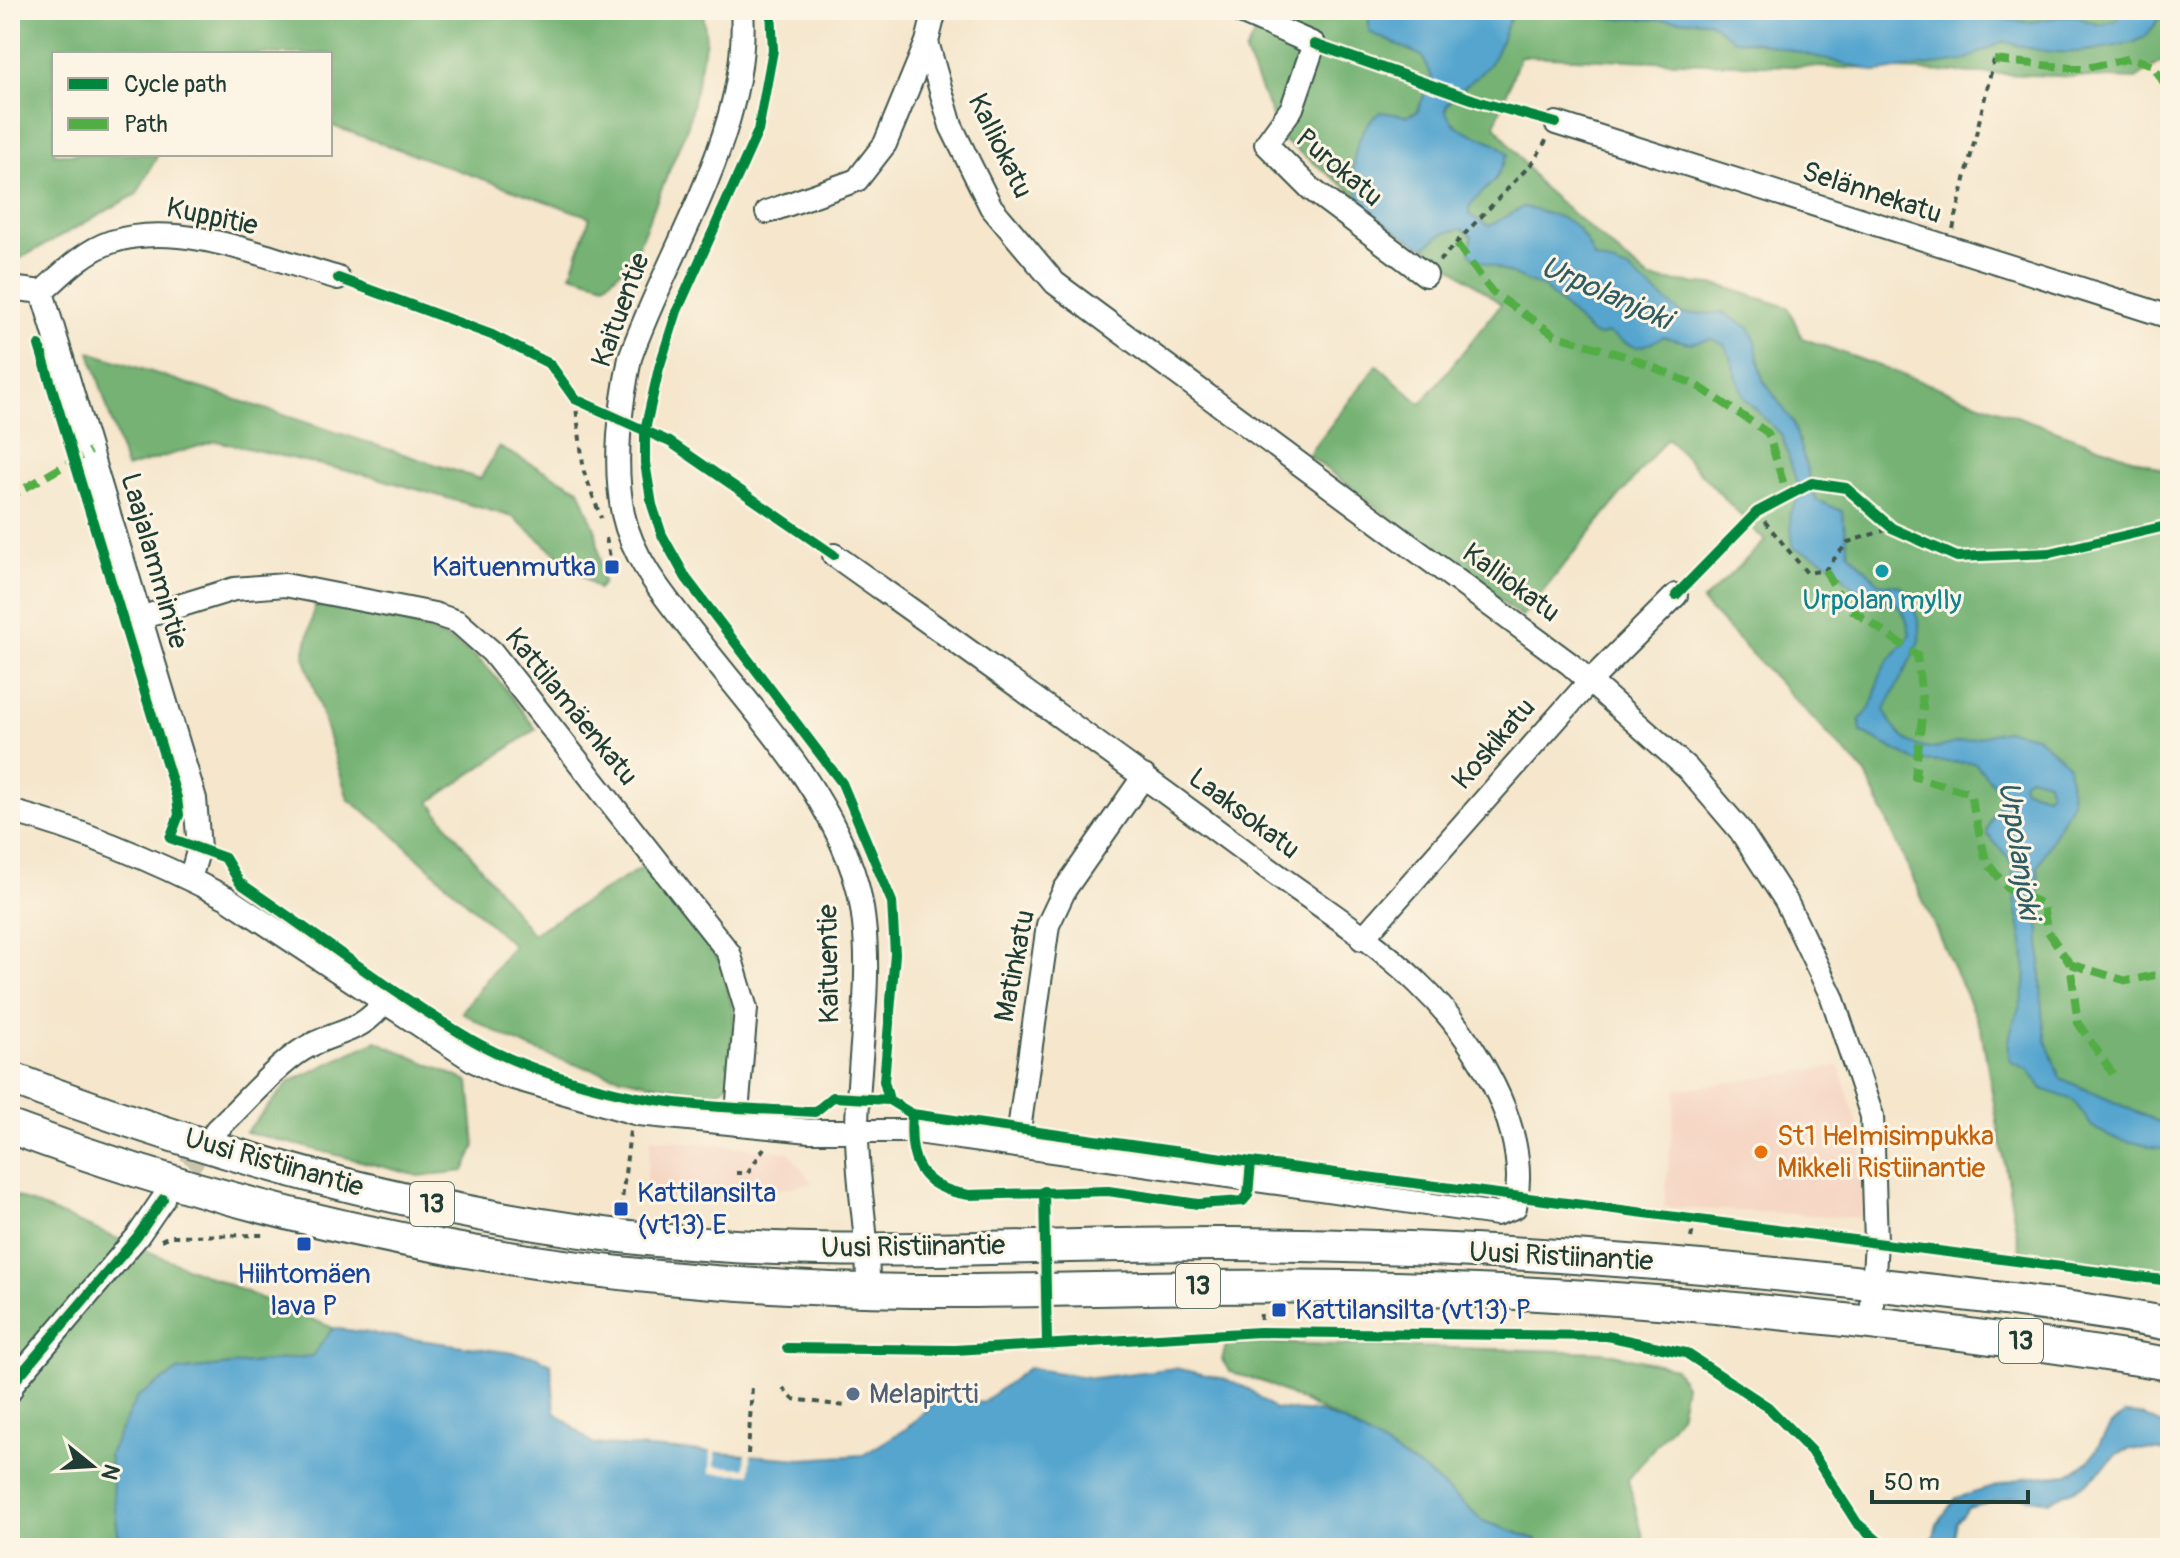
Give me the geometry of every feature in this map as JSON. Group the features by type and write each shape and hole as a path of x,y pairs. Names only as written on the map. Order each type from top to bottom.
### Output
{"highway":[{"name":"Uusi Ristiinantie","path":"10,1078 110,1116 318,1179 491,1218 665,1241 811,1249 1335,1246 1701,1266 2081,1308 2170,1324"},
{"name":"Uusi Ristiinantie","path":"10,1127 101,1161 312,1220 429,1247 588,1272 868,1289 1352,1287 1527,1294 1871,1321 2170,1364"}],"street":[{"name":"Kaituentie","path":"742,10 741,58 729,118 630,358 620,419 618,475 624,517 650,578 802,774 825,812 857,885 865,953 857,1131 869,1247 868,1289"},
{"name":"Kalliokatu","path":"935,10 927,42 951,126 991,207 1055,283 1590,681 1687,768 1740,830 1786,901 1832,997 1872,1116 1874,1284 1871,1321"},
{"name":"Purokatu","path":"1236,10 1314,44 1292,108 1266,144 1302,181 1426,275"},
{"path":"767,212 857,180 885,144 927,42"},
{"name":"Selännekatu","path":"1556,123 2170,317"},
{"name":"Kuppitie","path":"42,292 78,260 109,243 152,233 197,239 338,278"},
{"path":"10,288 42,292"},
{"name":"Laajalammintie","path":"42,292 195,799 199,848 190,879"},
{"name":"Laaksokatu","path":"834,555 1144,776 1418,983 1468,1042 1510,1125 1517,1153 1517,1197 1515,1207 1496,1214 1017,1144"},
{"name":"Kattilamäenkatu","path":"140,618 234,589 285,585 434,614 458,622 492,652 729,953 746,1009 736,1124"},
{"name":"Koskikatu","path":"1362,939 1590,681 1676,595"},
{"name":"Matinkatu","path":"1017,1144 1048,925 1065,889 1144,776"},
{"path":"10,811 73,829 227,898 474,1061 503,1075 638,1114 736,1124 910,1131 1017,1144"},
{"path":"216,1130 302,1050 359,1028 385,1001"},
{"path":"10,1391 14,1382 137,1237 163,1199"}],"path":[{"path":"1947,248 1994,60 1990,47"},
{"path":"1457,244 1534,161 1556,123"},
{"path":"567,388 575,399 584,472 604,526 612,567"},
{"path":"575,399 620,419"},
{"path":"1747,523 1762,509 1807,573 1825,570 1848,542 1892,528"},
{"path":"1880,518 1905,534"},
{"path":"621,1209 630,1129"},
{"path":"736,1173 748,1173 767,1143"},
{"path":"1681,1218 1711,1222"},
{"path":"1680,1237 1692,1238 1695,1220"},
{"path":"156,1243 170,1236 268,1234"},
{"path":"1260,1332 1261,1311 1270,1310"},
{"path":"1245,1333 1276,1332"},
{"path":"748,1454 752,1386"},
{"path":"783,1388 793,1399 845,1406"}],"shaded area":[{"path":"1839,1066 1862,1139 1864,1218 1664,1207 1676,1090"},
{"path":"651,1138 789,1152 812,1183 704,1204 644,1197"}],"green space":[{"path":"10,10 703,10 706,40 688,125 632,261 605,284 571,274 590,217 332,126 332,52 52,52 52,156 157,156 137,194 10,264"},
{"path":"1266,10 2170,10 2170,55 2136,79 1520,56 1495,125 1542,187 1649,279 1721,286 1788,307 1802,338 2170,472 2170,1272 2020,1252 1981,1029 1866,774 1702,602 1765,541 1667,438 1522,617 1308,455 1377,365 1421,404 1501,304 1282,139 1245,53"},
{"path":"90,352 480,479 499,447 579,489 596,532 603,583 598,589 513,517 374,477 216,441 126,468"},
{"path":"315,605 381,617 424,629 463,648 496,677 536,729 430,802 532,934 643,867 721,963 734,1014 729,1083 714,1095 615,1076 552,1057 491,1030 462,1012 513,945 385,827 348,799 304,656"},
{"path":"376,1041 469,1082 475,1146 464,1171 419,1176 246,1132 289,1082"},
{"path":"10,1194 333,1328 312,1356 178,1371 118,1534 131,1548 10,1548"},
{"path":"1261,1343 1604,1352 1675,1368 1685,1385 1679,1416 1628,1480 1646,1548 1545,1548 1535,1539 1483,1521 1425,1471 1342,1421 1266,1383 1230,1372 1222,1360 1226,1345"}],"water":[{"name":"Urpolanjoki","path":"1369,10 1518,10 1509,21 1492,60 1445,109 1456,125 1492,142 1508,154 1496,179 1470,205 1470,215 1489,226 1523,207 1559,217 1582,234 1594,258 1628,270 1682,314 1724,313 1749,328 1754,337 1763,380 1793,422 1816,500 1842,511 1849,552 1879,583 1902,586 1916,613 1920,641 1885,709 1896,730 1916,746 1932,749 2008,730 2036,736 2068,764 2072,801 2038,866 2042,1014 2046,1041 2060,1078 2170,1127 2170,1151 2110,1137 2091,1125 2073,1100 2042,1089 2028,1069 2011,1062 2009,1043 2023,994 2026,970 2013,869 2008,857 1987,834 2000,792 1975,763 1916,761 1861,732 1860,719 1872,704 1882,671 1910,634 1907,621 1899,606 1862,593 1829,563 1793,548 1790,512 1800,494 1782,435 1744,398 1726,346 1712,339 1690,343 1663,337 1639,347 1607,333 1601,336 1592,334 1544,288 1474,258 1470,252 1472,236 1463,229 1444,233 1424,247 1367,208 1358,191 1354,166 1355,153 1364,130 1381,112 1407,116 1417,112 1432,77 1422,56 1369,32","holes":["2029,776 2048,781 2050,791 2046,795 2023,788 2023,782"]},
{"path":"1581,10 1865,10 1888,14 1916,10 2030,22 2070,15 2100,25 2116,20 2122,10 2167,10 2146,36 2135,42 2100,49 2054,52 2004,41 1963,61 1877,72 1758,42 1734,40 1709,21 1606,18"},
{"path":"333,1328 535,1356 551,1364 555,1412 593,1444 802,1459 863,1455 907,1428 940,1397 982,1403 1028,1368 1093,1378 1175,1368 1225,1379 1249,1389 1274,1409 1318,1412 1342,1421 1425,1471 1483,1521 1535,1539 1545,1548 131,1548 118,1534 109,1454 137,1397 178,1371 312,1356"},
{"path":"2125,1414 2141,1415 2170,1429 2170,1452 2131,1449 2119,1453 2087,1483 2050,1501 2017,1496 1968,1508 1957,1522 1952,1548 1931,1548 1937,1524 1956,1498 2023,1478 2068,1474 2089,1461 2111,1425"}],"pier":[{"path":"711,1451 715,1451 715,1466 745,1468 746,1454 751,1454 750,1474 710,1473"}],"tunnel":[{"path":"169,1192 211,1137"}],"marked path":[{"path":"1994,60 2082,69 2131,58 2153,65 2170,93"},
{"path":"1457,244 1492,292 1555,335 1631,358 1698,386 1768,433 1787,495"},
{"path":"10,504 13,495 90,451"},
{"path":"1825,570 1845,605 1917,655 1923,708 1915,777 1970,793 1986,861 2008,889 2043,904 2047,930 2070,964 2078,1023 2113,1074"},
{"path":"2070,964 2127,981 2170,972"}],"cycle path":[{"path":"771,10 773,50 758,131 677,311 659,368 645,430 645,463 652,505 662,535 686,578 842,783 892,902 895,954 884,1081 889,1100 912,1114 1251,1162 2170,1281"},
{"path":"1314,44 1483,103 1556,123"},
{"path":"338,278 492,335 550,364 575,399 670,442 834,555"},
{"path":"39,345 177,798 179,815 170,838 225,858 240,883 413,1003 489,1049 542,1071 639,1097 714,1106 815,1112 833,1097 889,1100"},
{"path":"1676,595 1757,512 1812,483 1846,488 1892,528 1957,557 2050,553 2170,525"},
{"path":"912,1114 912,1146 920,1170 938,1186 969,1195 1108,1191 1198,1204 1243,1201 1248,1195 1251,1162"},
{"path":"1044,1191 1047,1344"},
{"path":"10,1391 14,1382 137,1237 163,1199"},
{"path":"787,1348 955,1350 1260,1332 1607,1336 1686,1353 1768,1407 1811,1451 1857,1523 1886,1548"}],"place":[{"name":"Kaituenmutka","path":"612,567"},
{"name":"Urpolan mylly","path":"1882,571"},
{"name":"St1 Helmisimpukka Mikkeli Ristiinantie","path":"1761,1152"},
{"name":"Kattilansilta (vt13) E","path":"621,1209"},
{"name":"Hiihtomäen lava P","path":"304,1244"},
{"name":"Kattilansilta (vt13) P","path":"1279,1310"},
{"name":"Melapirtti","path":"853,1394"}]}
